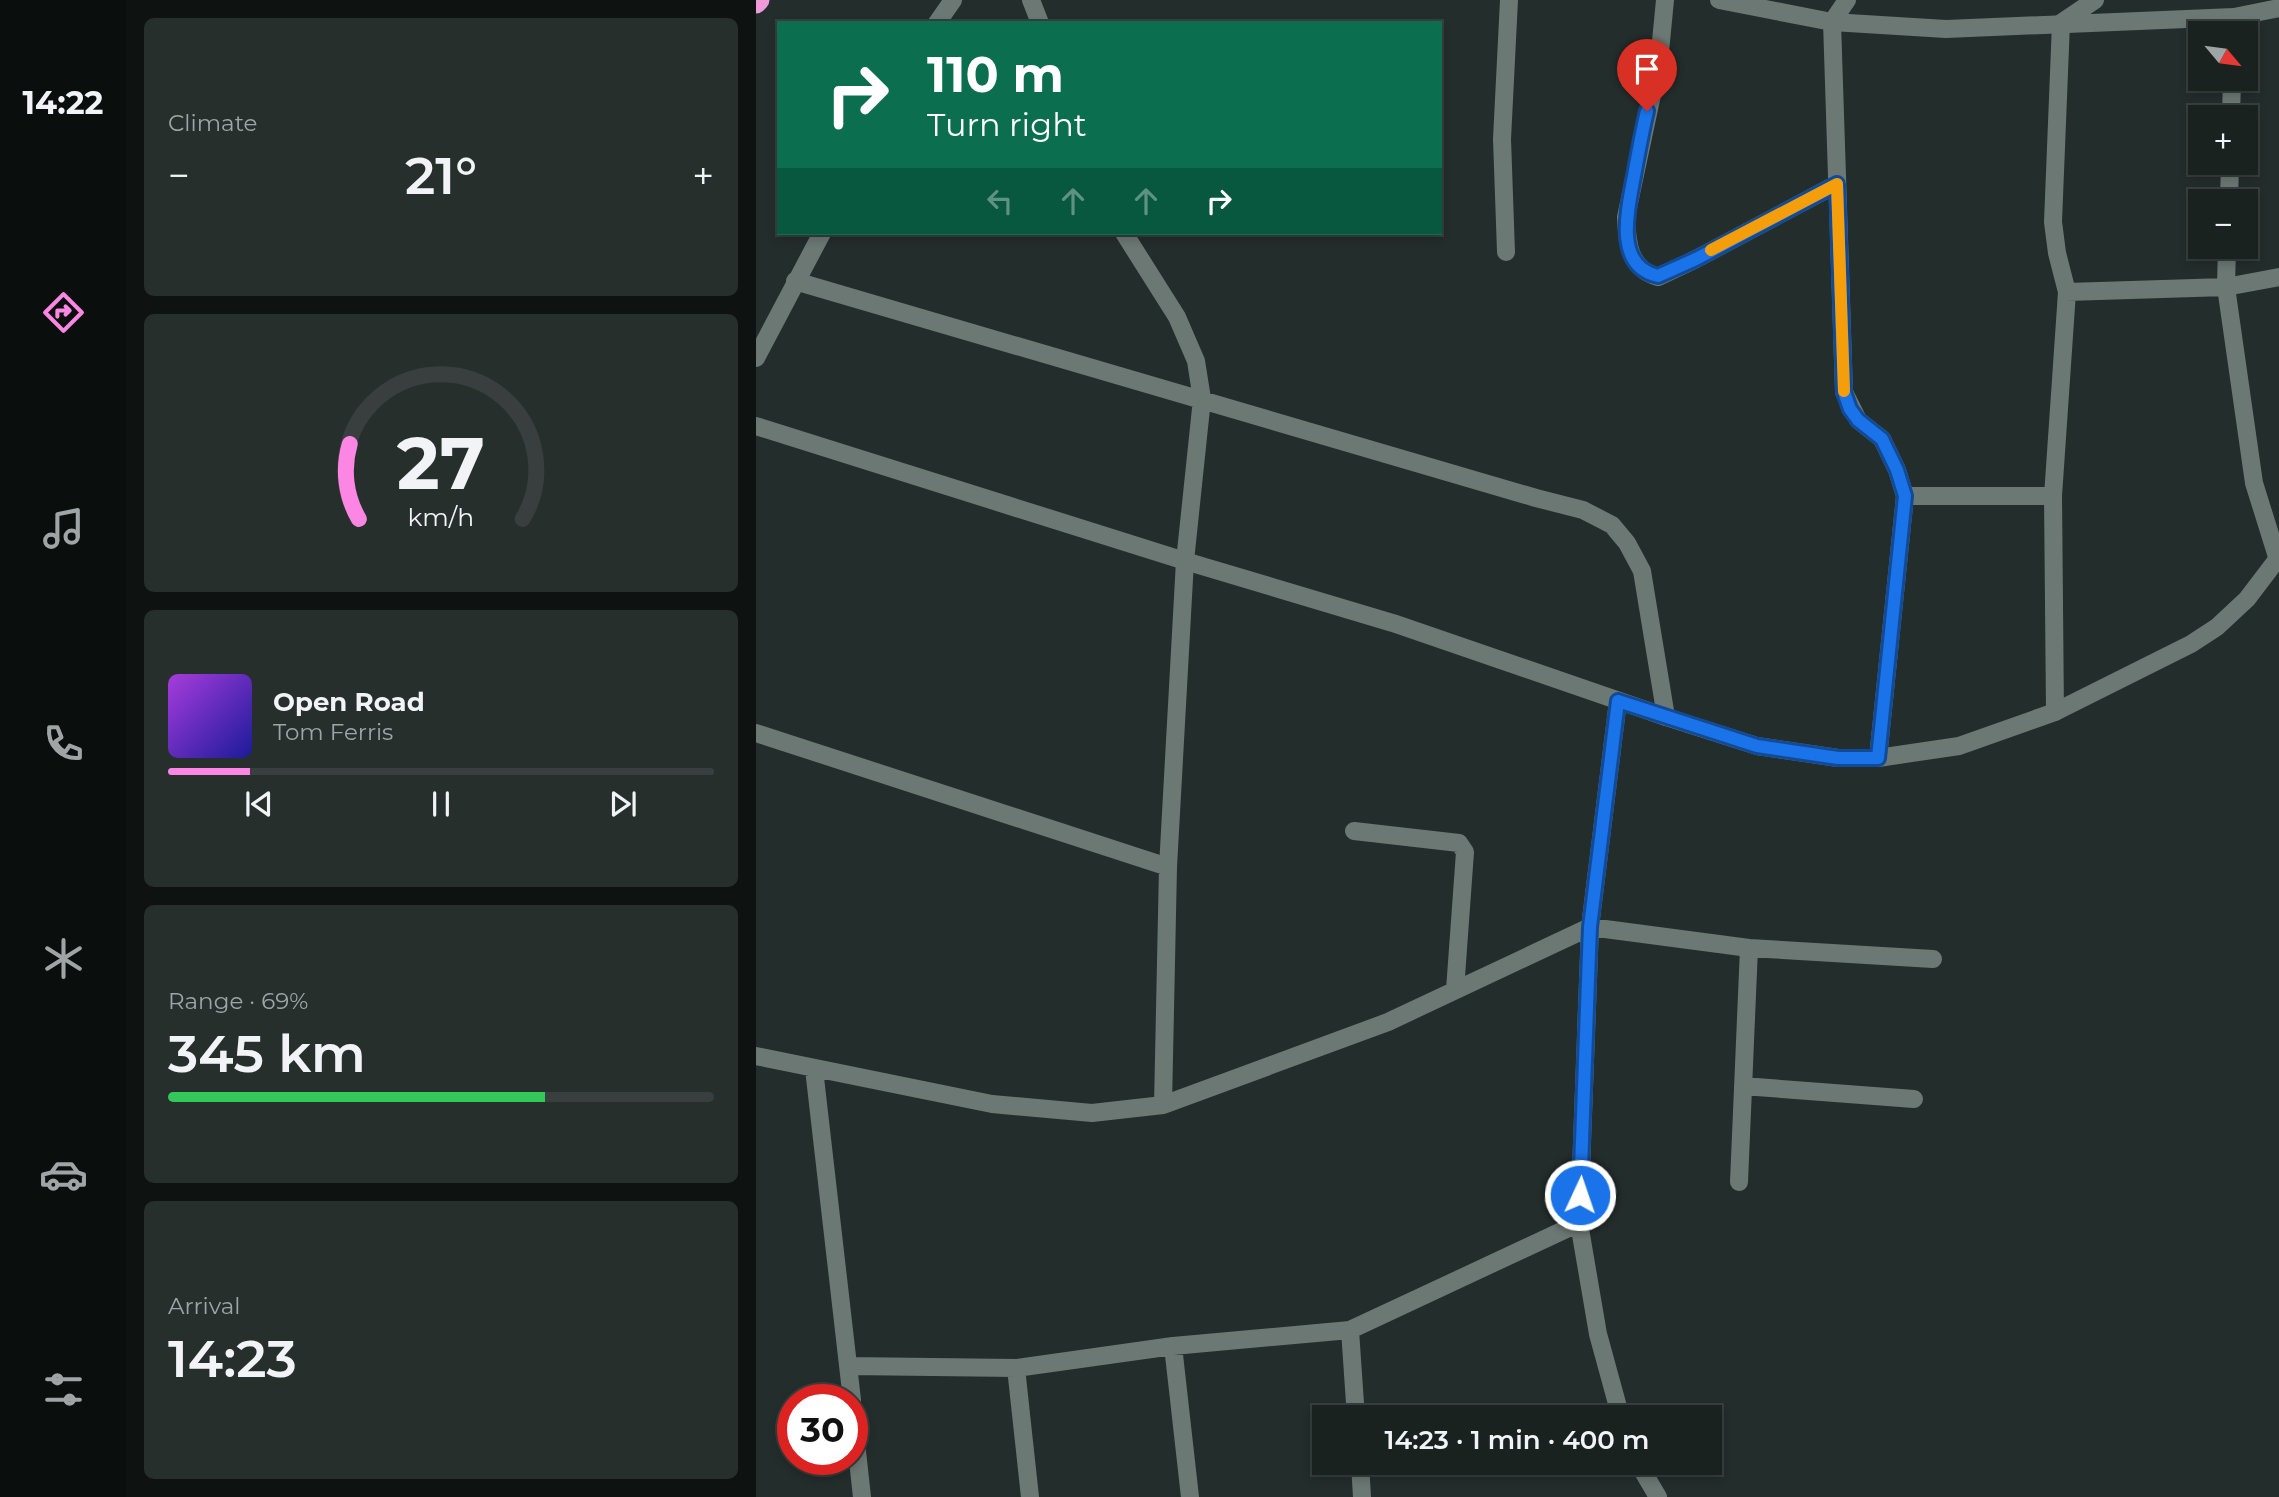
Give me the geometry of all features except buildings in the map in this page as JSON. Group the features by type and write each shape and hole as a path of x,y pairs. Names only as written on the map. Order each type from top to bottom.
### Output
{"street":[{"path":"938,21 953,0"},
{"path":"1031,0 1039,21"},
{"path":"1506,252 1502,139 1509,0"},
{"path":"1665,0 1659,62 1626,218 1632,258 1639,269 1658,276 1696,259 1837,184"},
{"path":"1719,0 1832,22 1946,29 2061,23 2188,24"},
{"path":"1847,0 1832,22 1844,392 1850,409 1858,420 1882,439 1897,470 1905,496 1878,758"},
{"path":"2061,23 2095,0"},
{"path":"2244,21 2279,8"},
{"path":"2054,712 2053,496 2067,292 2057,253 2053,222 2061,23"},
{"path":"756,358 821,235"},
{"path":"1125,235 1177,317 1196,361 1202,399 1185,561 1168,867 1163,1105"},
{"path":"756,426 1185,561 1393,623 1757,746 1838,758 1878,758 1959,746 2054,712 2191,645 2217,627 2248,598 2279,559 2254,484 2226,287 2227,259"},
{"path":"2067,292 2226,287 2279,277"},
{"path":"795,281 1583,510 1612,525 1628,543 1642,571 1666,717"},
{"path":"1905,496 2053,496"},
{"path":"1617,1405 1598,1334 1579,1223 1590,927 1618,701"},
{"path":"756,733 1168,867"},
{"path":"1354,831 1447,840 1459,843 1465,852 1455,990"},
{"path":"756,1056 992,1104 1092,1113 1163,1105 1388,1021 1590,927 1749,948 1933,959"},
{"path":"1740,1182 1749,948"},
{"path":"814,1069 850,1384"},
{"path":"1743,1086 1914,1099"},
{"path":"848,1367 1016,1368 1173,1346 1350,1330 1579,1223"},
{"path":"1350,1330 1355,1405"},
{"path":"1173,1346 1190,1497"},
{"path":"1016,1368 1030,1497"},
{"path":"860,1475 862,1497"},
{"path":"1361,1475 1362,1497"},
{"path":"1645,1475 1658,1497"}],"slow traffic":[{"path":"1711,250 1837,184 1844,391"}],"route":[{"path":"1580,1195 1590,927 1618,701 1757,746 1838,758 1878,758 1905,496 1897,470 1882,439 1858,420 1850,409 1844,392 1837,184 1696,259 1658,276 1652,275 1639,269 1632,258 1626,218 1647,111"}]}
